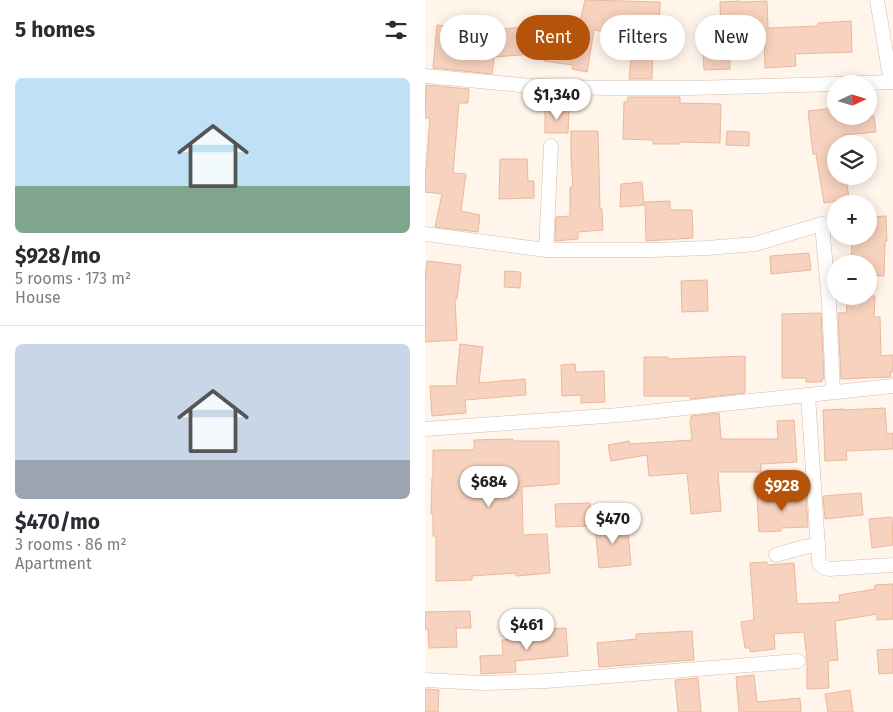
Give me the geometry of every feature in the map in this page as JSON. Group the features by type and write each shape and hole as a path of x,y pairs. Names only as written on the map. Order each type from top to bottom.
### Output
{"street":[{"path":"877,0 892,82 877,83"},
{"path":"425,76 531,86 605,88 827,84"},
{"path":"546,250 551,146"},
{"path":"425,234 546,250 707,248 755,244 822,224 829,303 833,392"},
{"path":"425,430 619,415 893,386"},
{"path":"807,395 819,564 829,569 893,565"},
{"path":"776,555 818,546"},
{"path":"425,680 482,683 546,681 798,661"}],"building":[{"path":"585,0 660,2 660,15 600,15 600,31 594,30 590,54 590,15 581,15"},
{"path":"767,1 768,28 818,26 818,23 851,21 852,52 795,54 796,66 765,68 766,15 720,15 720,2"},
{"path":"437,25 440,25 440,60 494,60 492,74 433,68"},
{"path":"516,28 516,55 506,56 506,29"},
{"path":"589,60 587,72 572,69 573,65 544,61"},
{"path":"631,60 652,60 652,79 629,79"},
{"path":"703,60 729,60 730,69 704,70"},
{"path":"426,85 469,89 468,103 459,103 453,173 466,174 461,211 480,215 478,232 435,227 442,194 425,192 425,169 430,118 425,118"},
{"path":"628,97 680,97 680,103 721,104 720,143 679,142 679,144 653,144 653,140 623,139 624,102 627,102"},
{"path":"545,108 569,109 568,133 545,133"},
{"path":"827,109 827,125 875,125 876,132 827,135 827,185 847,185 848,195 827,195 827,203 824,203 816,154 813,154 808,111"},
{"path":"571,131 598,131 600,209 602,209 603,230 578,232 578,239 555,241 556,217 570,216 570,187 573,187"},
{"path":"727,131 749,132 749,146 726,145"},
{"path":"500,159 527,159 528,181 534,181 534,198 499,199"},
{"path":"642,182 644,205 620,207 621,184"},
{"path":"670,201 670,210 692,210 693,238 646,241 645,202"},
{"path":"886,216 887,241 885,241 884,276 877,276 877,255 851,255 852,245 877,245 877,217"},
{"path":"809,253 811,270 771,274 770,256"},
{"path":"427,261 461,265 457,299 455,299 457,340 425,342 425,278"},
{"path":"505,271 521,272 520,288 504,287"},
{"path":"707,280 708,311 682,312 681,281"},
{"path":"847,305 875,305 874,317 880,317 881,356 893,355 893,372 890,372 891,377 841,379 838,313 847,313"},
{"path":"821,313 824,379 822,379 822,382 806,382 806,378 782,378 782,314"},
{"path":"460,344 483,347 479,383 525,379 526,395 465,400 466,413 432,416 430,386 456,386"},
{"path":"745,356 745,393 690,399 690,396 644,396 644,357 668,357 668,359"},
{"path":"575,364 576,372 604,371 605,402 581,403 581,395 562,396 561,365"},
{"path":"885,408 887,434 893,433 893,449 846,451 847,460 825,461 823,410"},
{"path":"719,413 721,439 778,439 777,421 794,420 797,462 761,464 761,472 718,472 721,511 691,514 687,473 649,476 647,455 611,461 608,445 629,441 630,444 692,440 691,416"},
{"path":"513,439 513,441 559,441 559,484 522,487 523,535 547,534 550,573 516,576 516,573 472,576 472,580 436,581 436,536 433,536 433,514 431,514 433,450 474,450 474,440"},
{"path":"861,493 863,515 825,519 823,496"},
{"path":"806,494 808,527 781,528 781,531 759,532 757,496"},
{"path":"590,503 591,526 556,527 555,504"},
{"path":"892,517 893,545 872,548 869,519"},
{"path":"627,522 631,565 599,568 595,525"},
{"path":"767,562 767,565 794,563 797,604 840,602 839,595 875,589 875,585 893,584 893,619 877,620 877,614 835,621 838,660 828,661 829,688 807,689 804,632 774,634 775,649 750,652 750,648 745,648 741,622 754,620 750,563"},
{"path":"470,611 471,628 456,628 457,647 429,648 428,629 425,629 425,612"},
{"path":"566,628 568,656 515,661 516,672 481,674 480,656 503,655 502,640 536,638 536,630"},
{"path":"692,631 694,660 599,667 597,643 636,639 636,634"},
{"path":"893,649 893,673 879,674 877,650"},
{"path":"754,675 757,702 800,698 801,712 739,712 736,677"},
{"path":"698,678 701,712 678,712 675,680"},
{"path":"425,689 439,690 438,712 425,712"},
{"path":"850,690 853,712 828,712 825,694"}]}
